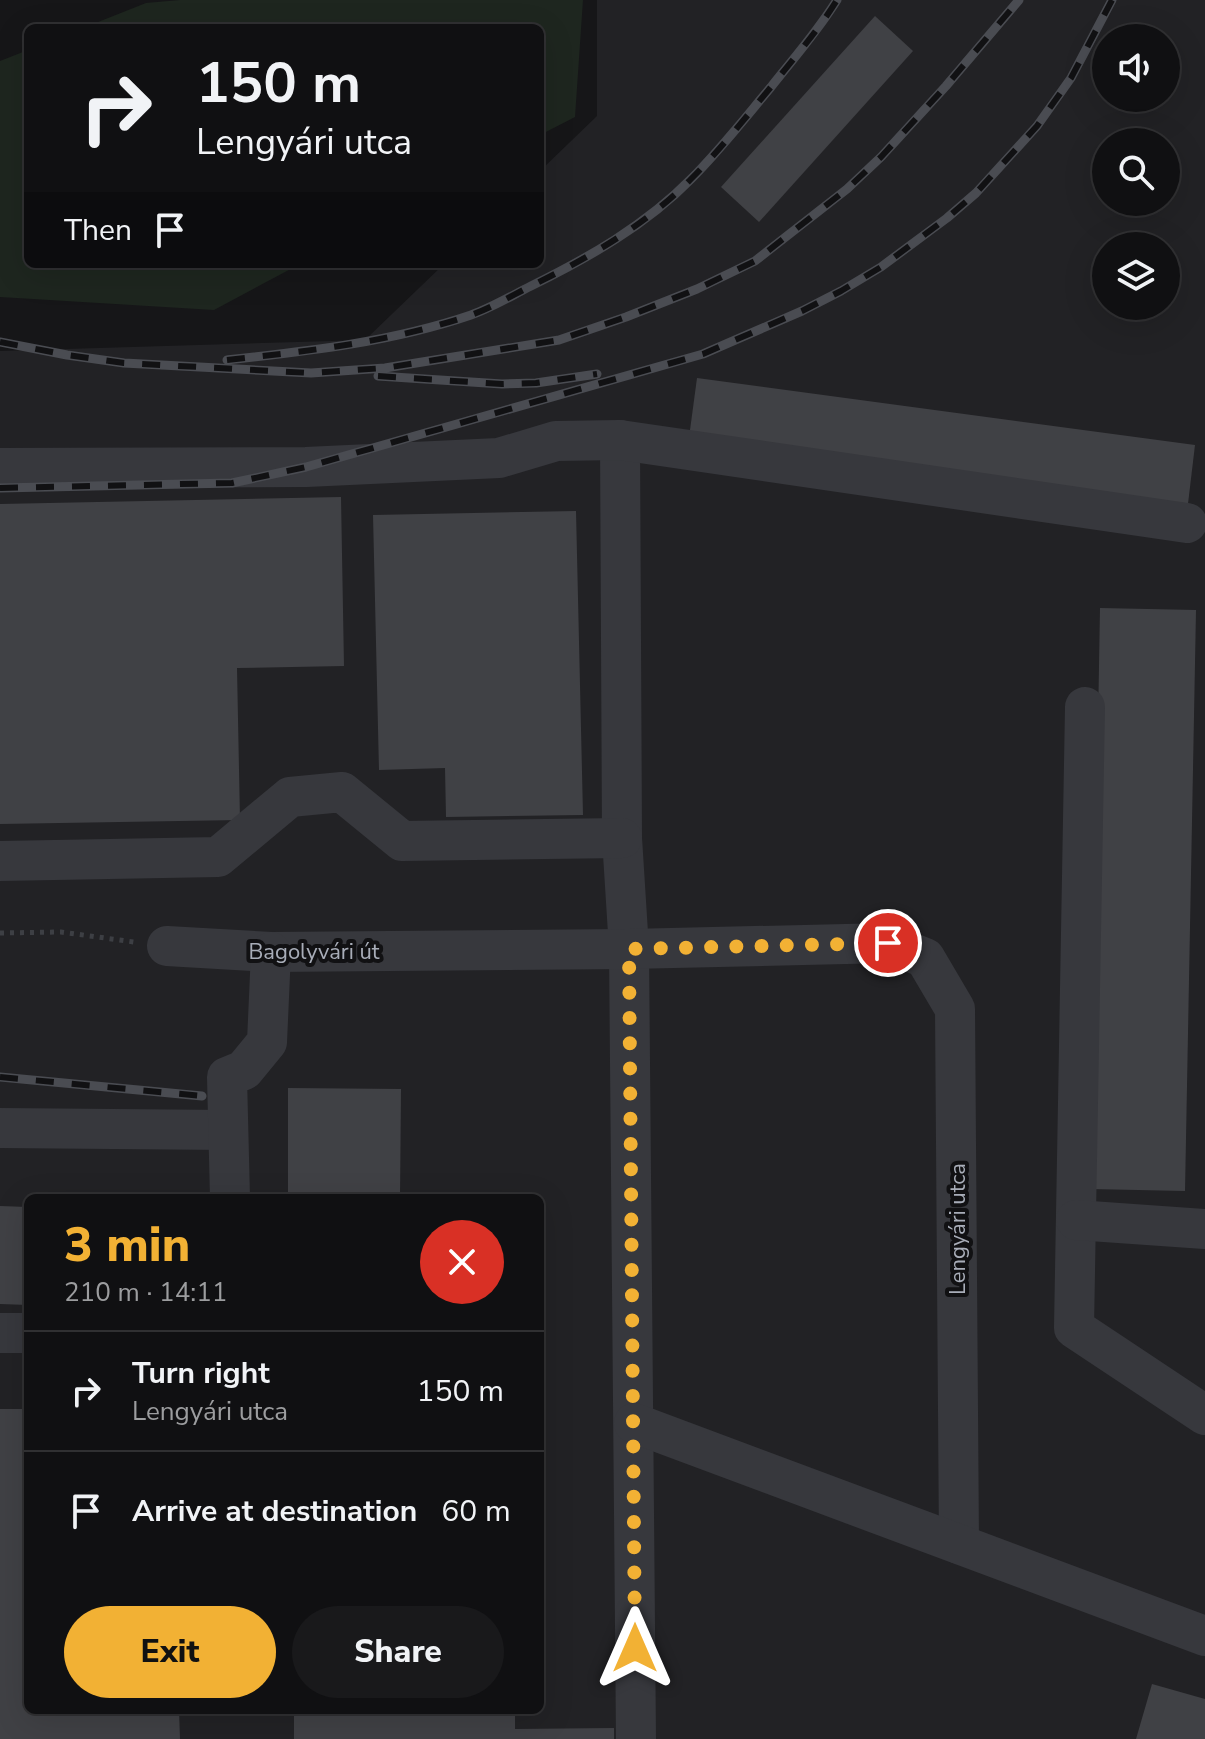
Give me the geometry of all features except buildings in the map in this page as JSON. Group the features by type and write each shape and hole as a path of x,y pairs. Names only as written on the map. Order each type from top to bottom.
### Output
{"street":[{"path":"0,468 336,466 499,458 556,441 620,440 1187,523"},
{"path":"620,440 622,838 629,949 636,1739"},
{"path":"1085,707 1074,1328 1205,1415"},
{"path":"0,861 218,857 290,797 342,792 402,841 622,838"},
{"name":"Lengyári utca","path":"629,949 888,943 925,958 955,1009 959,1544"},
{"name":"Bagolyvári út","path":"167,946 271,952 629,949"},
{"path":"230,1194 227,1077 244,1070 267,1042 271,952"},
{"path":"0,1128 228,1130"},
{"path":"1076,1220 1205,1229"},
{"path":"0,1333 24,1333"},
{"path":"634,1423 1205,1636"}],"path":[{"path":"0,933 61,932 167,946"}],"shaded area":[{"path":"180,0 583,0 575,117 544,133 544,24 93,24 146,3"},
{"path":"597,0 1205,0 1205,1739 0,1739 0,351 365,340 440,268 544,268 544,167 597,116"},
{"path":"24,52 24,268 293,268 214,310 0,297 0,61"}],"railway":[{"path":"227,360 350,344 441,324 486,309 595,252 636,226 674,196 702,168 797,55 837,0"},
{"path":"0,342 124,363 311,373 385,368 559,340 697,289 755,261 847,189 881,157 1019,0"},
{"path":"0,488 232,483 306,467 703,354 802,311 881,267 976,193 1037,126 1071,78 1112,0"},
{"path":"378,376 502,384 536,383 597,374"},
{"path":"0,1077 202,1096"}],"route":[{"path":"635,1648 629,949 888,943"}]}
